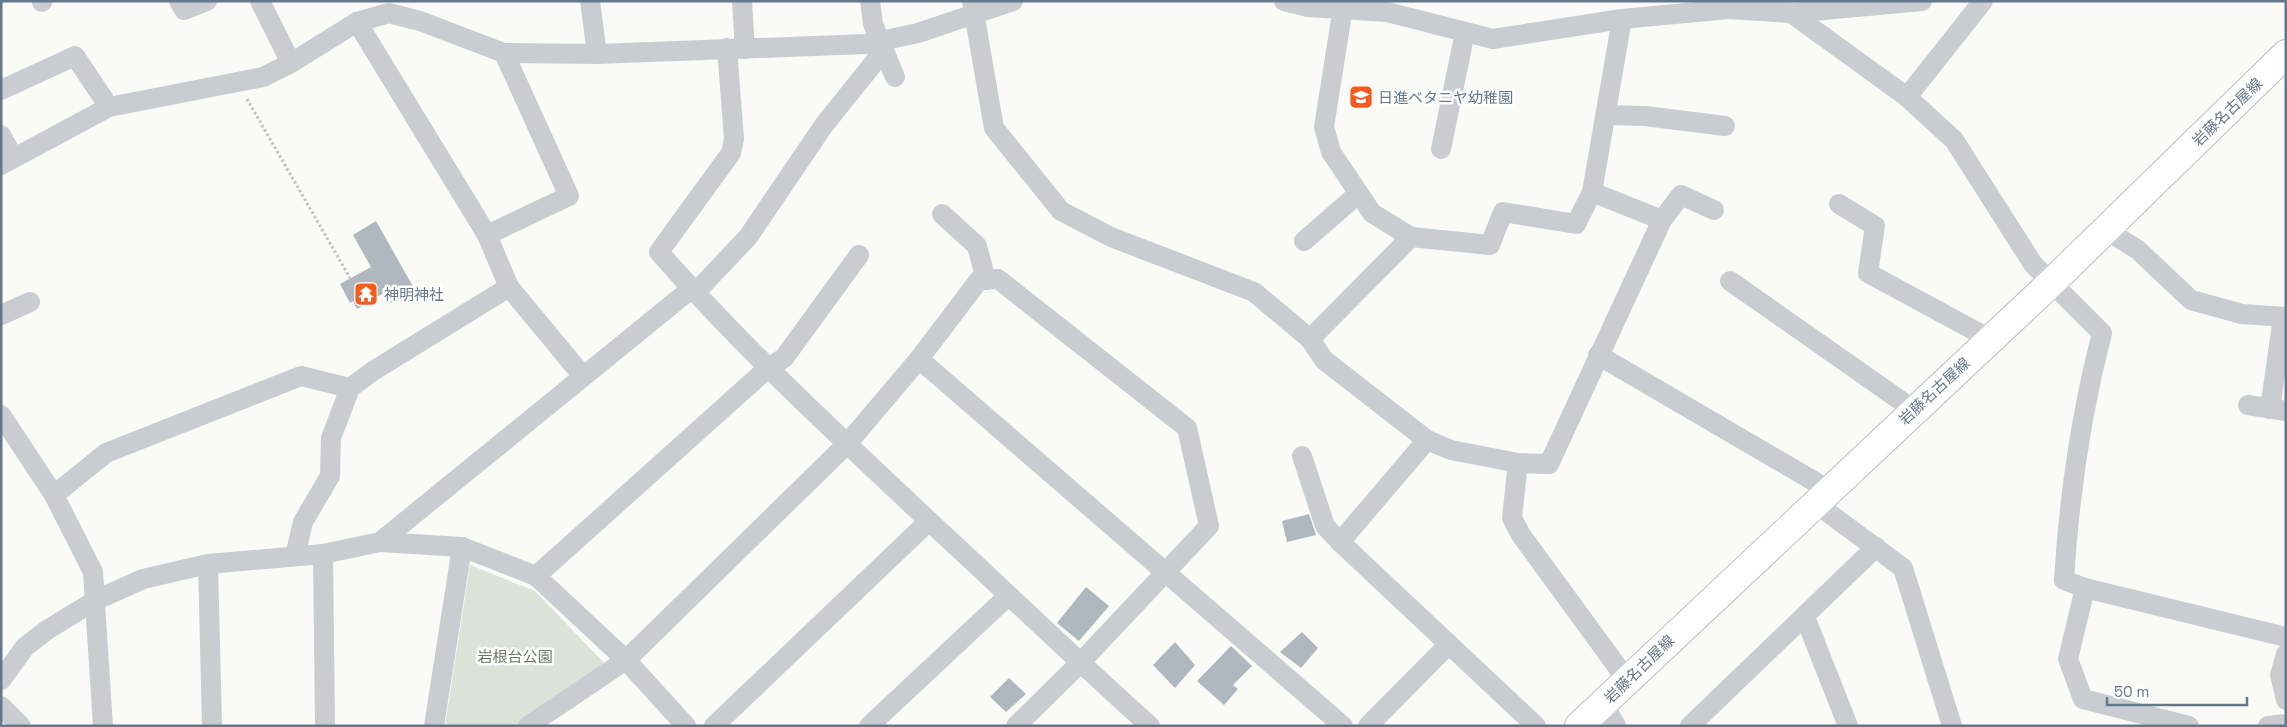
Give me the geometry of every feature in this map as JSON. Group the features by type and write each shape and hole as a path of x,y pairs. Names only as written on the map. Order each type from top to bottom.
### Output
{"main road":[{"name":"岩藤名古屋線","path":"1579,726 1609,714 1627,680 2052,282 2286,54"}],"street":[{"path":"179,1 184,10 207,1"},
{"path":"260,1 291,63"},
{"path":"590,1 597,54"},
{"path":"742,1 736,48 734,139 731,153 659,252 693,291 768,368 1008,596 1150,726"},
{"path":"858,44 861,27 859,1"},
{"path":"870,1 872,24 895,77"},
{"path":"1,135 7,161 109,107 263,77 291,63 357,22 389,13 420,20 504,53 597,54 858,44 881,48 973,8 1013,1"},
{"path":"1284,1 1387,12 1493,39 1622,18 1728,9 1792,13 1922,1"},
{"path":"1760,1 1792,13 1907,97 1954,140 2033,264 2102,333 2091,376 2072,491 2064,580 2085,588 2286,637"},
{"path":"1907,97 1983,1"},
{"path":"1343,6 1324,127 1331,152 1372,213 1411,237 1490,245 1503,212 1576,224 1592,192 1622,18"},
{"path":"973,8 994,128 1061,211 1111,238 1254,292 1310,339 1324,360 1427,440 1451,450 1518,463 1549,464 1662,220 1681,195 1714,210"},
{"path":"357,22 487,235 509,286 582,375"},
{"path":"1440,149 1465,32"},
{"path":"380,542 582,375 693,291 748,237 824,125 877,59 881,48"},
{"path":"487,235 569,196 504,53"},
{"path":"1,90 75,56 109,107"},
{"path":"1605,114 1645,116 1725,126"},
{"path":"1592,192 1662,220"},
{"path":"1304,241 1358,194"},
{"path":"1839,204 1875,226 1868,273 1990,339"},
{"path":"942,214 977,246 986,280"},
{"path":"2106,230 2138,250 2191,300 2242,314 2284,317 2278,410 2248,405"},
{"path":"1310,339 1411,237"},
{"path":"536,576 768,368 784,358 859,256"},
{"path":"528,726 626,660 847,444 919,359 979,280 998,279 1187,428 1209,526 1080,663 1016,726"},
{"path":"1730,281 1914,410"},
{"path":"295,556 303,522 330,476 331,438 350,388 373,371 509,286"},
{"path":"1,315 30,302"},
{"path":"1598,355 1822,496 1876,547 1903,568 1952,726"},
{"path":"919,359 1343,726"},
{"path":"54,495 106,453 301,376 350,388"},
{"path":"1,415 54,495 93,572 103,726"},
{"path":"1340,542 1427,440"},
{"path":"1302,456 1325,526 1536,726"},
{"path":"1518,463 1512,518 1521,535 1627,680"},
{"path":"714,726 929,521"},
{"path":"1,680 25,647 46,630 96,600 143,579 208,564 323,554 380,542 462,546 536,576 626,660 686,726"},
{"path":"434,726 462,546"},
{"path":"1690,726 1876,547"},
{"path":"323,554 325,726"},
{"path":"208,564 212,726"},
{"path":"2085,588 2068,659 2083,699 2189,726"},
{"path":"869,726 1008,596"},
{"path":"1805,617 1848,726"},
{"path":"1368,726 1449,644"},
{"path":"2286,654 2280,675 2286,700"},
{"path":"1,706 21,726"},
{"path":"2268,726 2286,724"}],"path":[{"path":"238,82 350,278"}],"green space":[{"name":"岩根台公園","path":"470,565 535,591 607,666 519,726 445,726"}],"building":[{"path":"376,221 415,290 391,303 385,292 357,309 353,301 350,303 340,284 371,267 353,235"},
{"path":"1309,514 1316,535 1287,542 1282,521"},
{"path":"1086,587 1109,606 1079,641 1057,623"},
{"path":"1302,632 1318,648 1301,668 1280,652"},
{"path":"1175,642 1195,665 1175,688 1153,665"},
{"path":"1231,646 1252,666 1233,685 1238,689 1224,705 1197,681"},
{"path":"1009,678 1026,694 1006,712 990,697"}],"place":[{"name":"日進ベタニヤ幼稚園","path":"1361,97"},
{"name":"神明神社","path":"366,294"}]}
